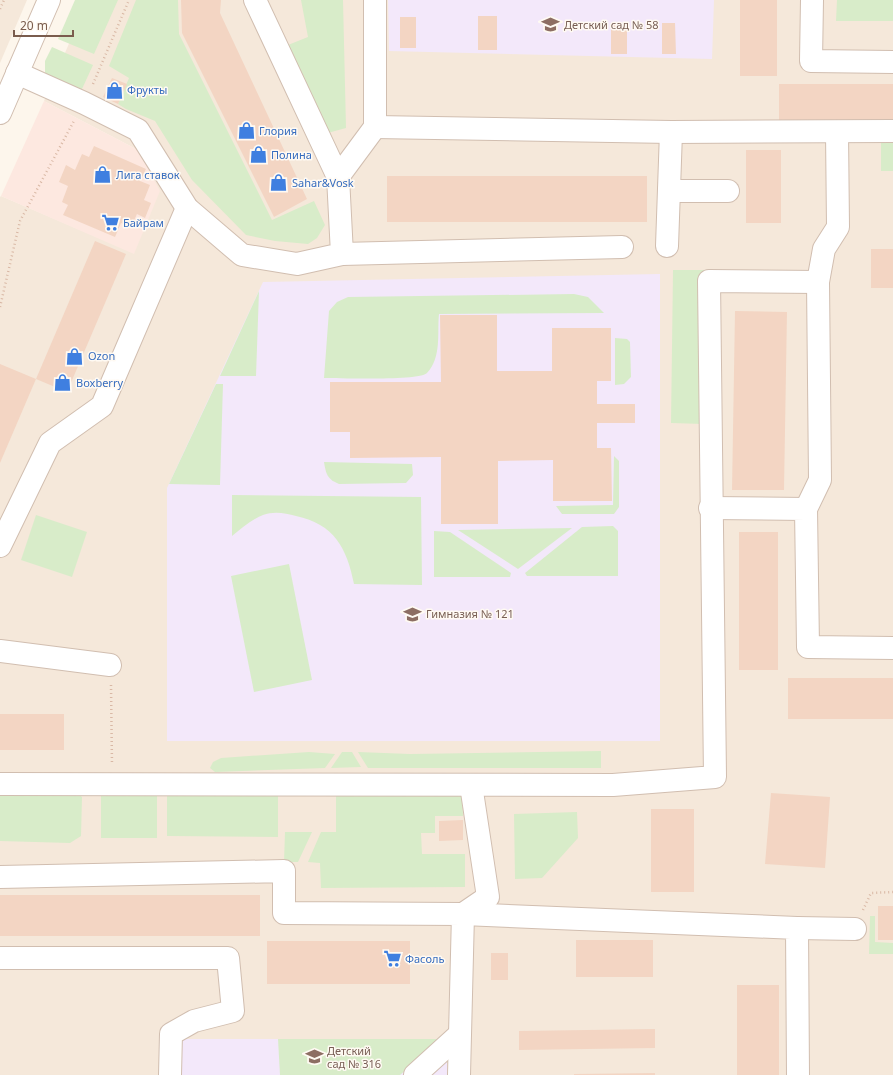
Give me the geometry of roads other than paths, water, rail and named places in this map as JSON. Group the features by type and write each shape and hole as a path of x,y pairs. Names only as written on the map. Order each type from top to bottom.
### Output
{"street":[{"path":"0,113 49,0"},
{"path":"255,0 338,177 342,254"},
{"path":"338,177 374,127 375,0"},
{"path":"812,0 811,61 893,62"},
{"path":"17,74 84,102 138,130 188,208 242,255 297,264 342,254 622,247"},
{"path":"374,127 671,132 893,131"},
{"path":"667,246 671,132"},
{"path":"837,132 838,227 824,249 818,282 820,480 806,509 808,647 893,648"},
{"path":"669,191 728,191"},
{"path":"0,546 50,443 102,406 188,208"},
{"path":"0,784 613,785 715,778 710,508 709,281 818,282"},
{"path":"710,508 806,509"},
{"path":"0,651 110,665"},
{"path":"463,914 488,897 471,785"},
{"path":"0,877 284,871 284,913 463,914 797,928 855,929"},
{"path":"458,1075 463,914"},
{"path":"797,928 798,1075"},
{"path":"0,958 228,958 233,1011 194,1021 171,1034 170,1075"},
{"path":"415,1075 459,1035"}],"place":[{"name":"Детский сад № 58","path":"551,25"},
{"name":"Фрукты","path":"114,90"},
{"name":"Глория","path":"246,131"},
{"name":"Полина","path":"258,155"},
{"name":"Лига ставок","path":"103,175"},
{"name":"Sahar&Vosk","path":"279,183"},
{"name":"Байрам","path":"110,223"},
{"name":"Ozon","path":"75,356"},
{"name":"Boxberry","path":"63,383"},
{"name":"Гимназия № 121","path":"413,614"},
{"name":"Фасоль","path":"392,959"},
{"name":"Детский сад № 316","path":"314,1057"}]}
